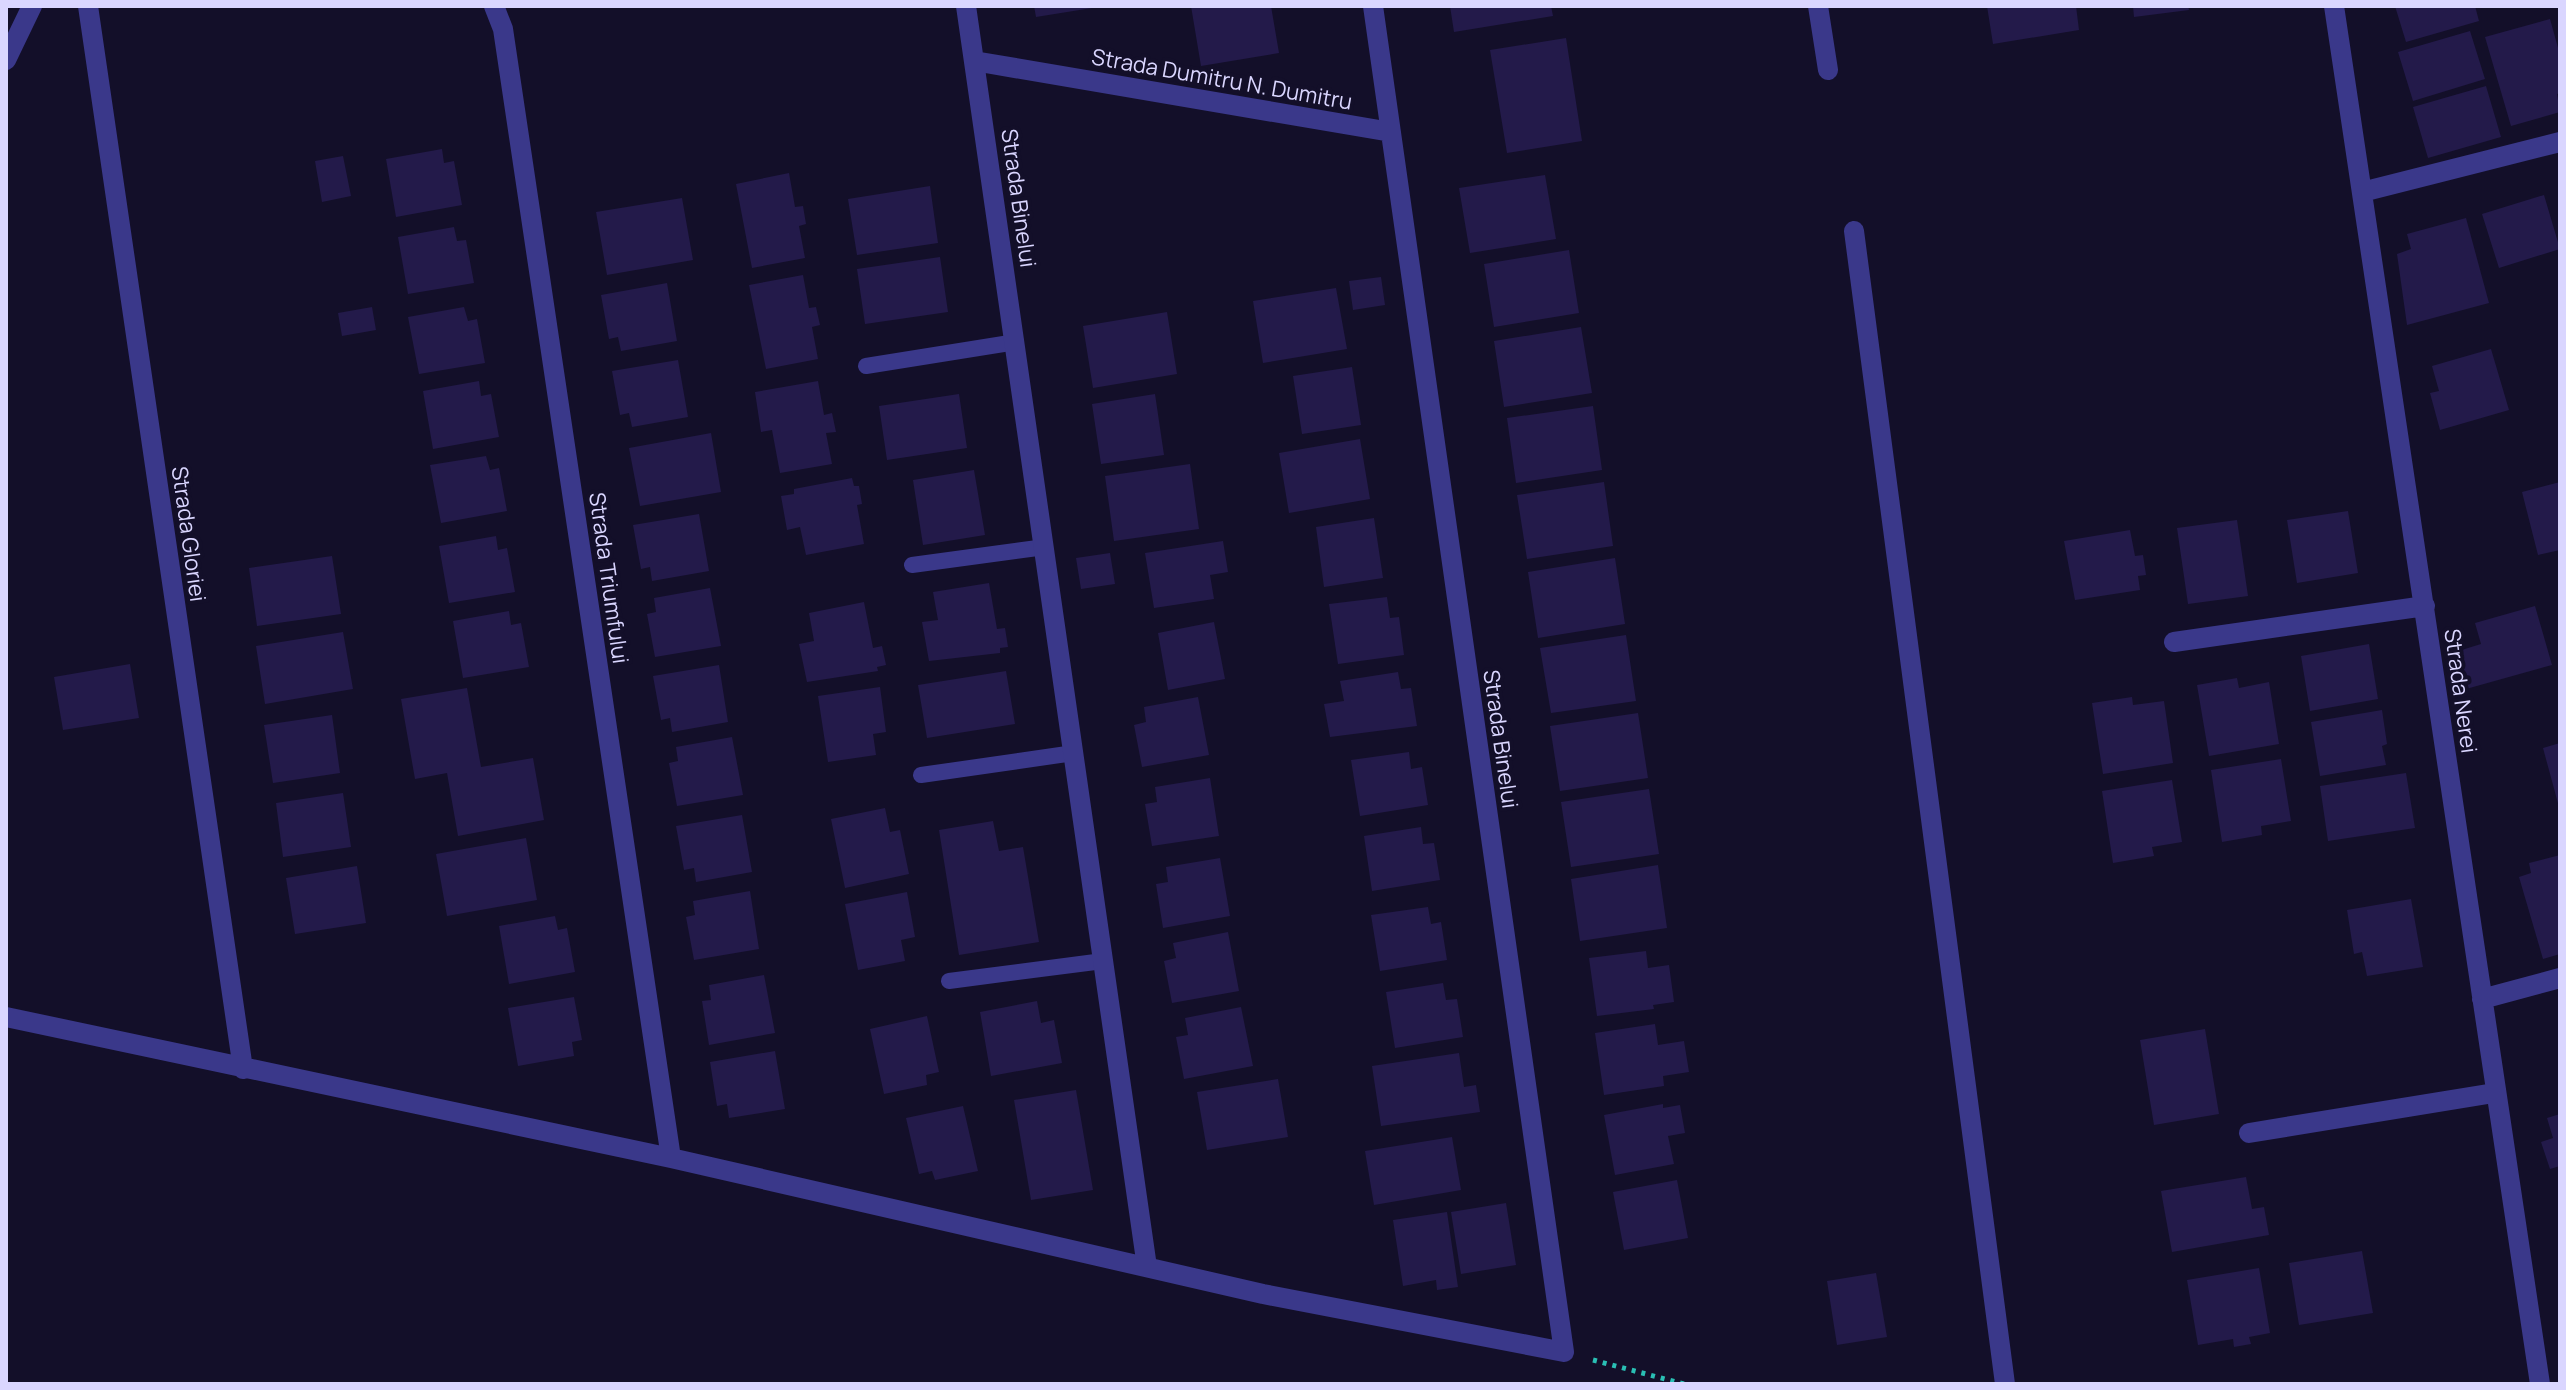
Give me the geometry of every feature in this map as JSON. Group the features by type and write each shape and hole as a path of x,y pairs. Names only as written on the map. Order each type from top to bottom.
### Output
{"street":[{"path":"6,60 32,6"},
{"name":"Strada Gloriei","path":"88,6 243,1069"},
{"name":"Strada Triumfului","path":"494,6 503,29 671,1158"},
{"path":"966,6 974,61"},
{"name":"Strada Dumitru N. Dumitru","path":"974,61 1391,132 1373,6"},
{"path":"1818,6 1828,70"},
{"name":"Strada Nerei","path":"2334,6 2425,606 2494,1093 2540,1384"},
{"name":"Strada Binelui","path":"974,61 1147,1267"},
{"name":"Strada Binelui","path":"1391,132 1564,1352"},
{"path":"2362,192 2560,142"},
{"path":"1854,231 2005,1384"},
{"path":"2174,642 2425,606"},
{"path":"2482,999 2560,978"},
{"path":"6,1017 671,1158 1263,1294 1564,1352"},
{"path":"2249,1133 2494,1093"}],"lane":[{"path":"866,366 1016,342"},
{"path":"912,565 1045,547"},
{"path":"921,775 1074,753"},
{"path":"949,981 1103,961"}],"path":[{"path":"1564,1352 1684,1384"}],"building":[{"path":"1034,6 1092,6 1092,8 1036,17"},
{"path":"1191,6 1271,6 1279,53 1201,66"},
{"path":"1450,6 1551,6 1553,16 1454,32"},
{"path":"1987,6 2076,6 2079,30 1993,44"},
{"path":"2133,6 2188,6 2189,10 2134,17"},
{"path":"2395,6 2475,6 2479,21 2406,42"},
{"path":"2550,19 2560,55 2560,93 2557,94 2560,112 2511,126 2485,37"},
{"path":"2470,31 2485,79 2413,101 2398,52"},
{"path":"1566,38 1582,141 1507,153 1490,50"},
{"path":"2486,86 2501,137 2428,158 2413,107"},
{"path":"442,149 444,163 454,161 462,205 396,217 386,159"},
{"path":"343,156 351,196 322,202 315,161"},
{"path":"789,173 795,207 803,206 806,224 799,226 805,258 752,268 736,184"},
{"path":"1545,175 1556,239 1470,253 1459,188"},
{"path":"930,186 938,243 857,255 848,199"},
{"path":"2544,195 2560,249 2499,268 2482,214"},
{"path":"682,198 693,260 607,275 596,212"},
{"path":"2466,218 2489,303 2407,325 2397,254 2411,249 2407,234"},
{"path":"454,227 457,241 466,240 474,283 408,294 398,237"},
{"path":"1569,250 1579,313 1494,327 1484,264"},
{"path":"940,257 948,312 865,324 857,269"},
{"path":"803,275 809,308 816,307 820,325 812,327 818,359 766,369 749,285"},
{"path":"1381,277 1385,305 1353,310 1349,281"},
{"path":"667,283 677,341 621,351 618,337 609,339 601,295"},
{"path":"1336,288 1347,349 1263,363 1253,301"},
{"path":"372,307 376,330 342,336 338,313"},
{"path":"464,307 468,321 477,319 485,363 419,374 408,317"},
{"path":"1167,312 1177,374 1093,388 1083,326"},
{"path":"1581,327 1592,393 1504,407 1494,341"},
{"path":"2491,349 2509,410 2440,430 2430,393 2439,391 2432,366"},
{"path":"678,360 688,417 632,427 629,413 620,415 612,371"},
{"path":"1352,367 1361,425 1302,434 1293,376"},
{"path":"479,381 481,396 491,394 499,437 433,449 423,391"},
{"path":"818,381 824,415 832,413 836,432 826,433 832,464 780,473 772,430 761,432 755,392"},
{"path":"959,394 967,448 887,460 879,406"},
{"path":"1155,394 1164,455 1101,464 1092,404"},
{"path":"1593,406 1602,470 1516,483 1507,418"},
{"path":"711,433 721,492 640,506 629,448"},
{"path":"1360,439 1370,499 1289,513 1279,453"},
{"path":"486,456 490,470 499,468 507,511 441,523 430,465"},
{"path":"1190,464 1199,529 1114,541 1105,476"},
{"path":"974,470 985,535 923,545 913,480"},
{"path":"852,478 854,486 859,486 862,504 857,505 864,544 806,555 800,527 787,530 781,496 794,494 794,489"},
{"path":"1604,482 1613,546 1527,559 1517,495"},
{"path":"2560,482 2560,550 2538,555 2522,492"},
{"path":"2348,511 2358,573 2297,583 2287,520"},
{"path":"699,514 709,571 652,581 650,567 641,569 633,525"},
{"path":"1374,518 1383,578 1324,587 1316,527"},
{"path":"2237,520 2248,596 2188,604 2177,528"},
{"path":"2130,530 2135,556 2143,555 2146,575 2138,576 2140,590 2075,600 2064,541"},
{"path":"496,536 498,550 507,548 515,592 449,603 439,546"},
{"path":"1223,541 1228,572 1210,575 1214,599 1154,608 1145,553"},
{"path":"1110,553 1115,584 1081,589 1076,558"},
{"path":"332,556 341,614 257,626 249,568"},
{"path":"1615,558 1625,624 1538,638 1528,572"},
{"path":"989,583 997,629 1005,628 1008,647 1000,648 1000,653 929,661 922,622 938,620 933,592"},
{"path":"710,588 721,646 655,657 647,614 656,612 654,598"},
{"path":"1387,597 1390,618 1399,617 1404,655 1338,664 1329,604"},
{"path":"864,602 873,648 882,646 886,665 877,667 878,671 807,682 799,644 814,641 809,613"},
{"path":"2535,606 2552,665 2466,689 2455,652 2481,644 2475,623"},
{"path":"509,611 511,625 521,623 529,667 463,678 453,621"},
{"path":"1214,622 1225,679 1168,690 1158,633"},
{"path":"343,632 353,689 265,704 256,646"},
{"path":"1626,635 1636,701 1551,713 1540,648"},
{"path":"2369,644 2378,699 2310,711 2301,656"},
{"path":"130,664 139,718 63,730 54,677"},
{"path":"719,665 728,722 672,732 670,718 661,720 653,676"},
{"path":"1006,671 1015,724 927,738 918,685"},
{"path":"1398,672 1401,689 1411,688 1417,726 1330,737 1324,704 1344,701 1340,681"},
{"path":"2237,678 2239,688 2269,682 2279,744 2209,756 2197,685"},
{"path":"880,687 886,732 873,734 876,755 828,762 818,696"},
{"path":"467,688 481,767 533,758 544,820 458,836 447,773 415,779 401,699"},
{"path":"1198,697 1209,755 1142,767 1134,725 1146,722 1144,707"},
{"path":"2132,697 2133,705 2164,701 2173,763 2103,774 2092,703"},
{"path":"2382,710 2387,744 2382,746 2386,765 2320,776 2311,722"},
{"path":"1638,713 1648,778 1560,791 1550,726"},
{"path":"332,715 340,773 273,783 264,725"},
{"path":"732,737 743,795 677,806 669,763 678,761 676,747"},
{"path":"2560,743 2560,807 2559,807 2543,748"},
{"path":"1409,752 1411,769 1422,767 1428,805 1360,816 1351,760"},
{"path":"2281,759 2291,821 2261,826 2262,835 2222,842 2211,770"},
{"path":"2406,773 2415,828 2328,841 2320,786"},
{"path":"1210,778 1219,836 1152,846 1145,804 1157,802 1155,787"},
{"path":"2172,780 2182,842 2152,847 2154,856 2113,863 2102,791"},
{"path":"1649,789 1659,854 1571,867 1561,802"},
{"path":"343,793 351,847 283,857 276,803"},
{"path":"885,808 890,832 900,830 909,874 845,888 831,819"},
{"path":"742,815 752,872 696,882 694,868 684,870 676,826"},
{"path":"993,821 999,851 1023,847 1039,942 959,955 939,830"},
{"path":"1421,827 1423,844 1434,843 1440,880 1372,891 1364,836"},
{"path":"526,838 537,900 447,916 436,854"},
{"path":"2560,855 2560,954 2543,959 2519,877 2531,873 2529,863"},
{"path":"1220,858 1230,916 1163,928 1156,884 1168,882 1166,867"},
{"path":"1658,865 1667,928 1580,941 1571,879"},
{"path":"357,866 366,923 295,934 286,878"},
{"path":"750,891 759,949 694,960 686,917 695,915 693,901"},
{"path":"907,892 915,937 901,940 905,961 858,970 845,904"},
{"path":"2411,899 2423,967 2367,976 2362,952 2354,954 2347,910"},
{"path":"1428,907 1431,924 1441,922 1447,960 1380,971 1371,915"},
{"path":"555,916 558,930 567,928 575,972 509,984 499,926"},
{"path":"1228,932 1239,991 1172,1003 1164,961 1176,958 1173,943"},
{"path":"1646,951 1648,968 1669,965 1674,1002 1653,1005 1654,1009 1597,1016 1589,958"},
{"path":"764,975 775,1033 709,1045 702,1001 711,1000 709,985"},
{"path":"1443,983 1446,1000 1457,999 1463,1037 1395,1048 1386,992"},
{"path":"574,997 582,1040 572,1042 574,1056 518,1066 508,1008"},
{"path":"1037,1001 1041,1023 1054,1020 1062,1063 991,1076 980,1012"},
{"path":"1241,1007 1253,1066 1184,1079 1176,1037 1188,1035 1185,1018"},
{"path":"927,1016 939,1072 926,1075 927,1085 884,1094 870,1029"},
{"path":"1655,1024 1658,1045 1684,1041 1689,1072 1663,1076 1664,1086 1604,1095 1595,1033"},
{"path":"2205,1029 2219,1114 2154,1125 2140,1040"},
{"path":"775,1051 785,1109 729,1118 727,1104 717,1106 710,1062"},
{"path":"1459,1053 1464,1087 1476,1085 1480,1112 1381,1126 1372,1066"},
{"path":"1278,1079 1288,1137 1207,1150 1197,1092"},
{"path":"1076,1090 1093,1190 1031,1200 1014,1100"},
{"path":"1663,1104 1663,1108 1680,1105 1685,1133 1668,1136 1674,1164 1615,1175 1604,1115"},
{"path":"963,1106 978,1171 935,1180 932,1171 919,1174 906,1118"},
{"path":"2560,1114 2560,1166 2550,1169 2541,1142 2553,1138 2547,1118"},
{"path":"1452,1137 1461,1190 1374,1205 1365,1151"},
{"path":"2246,1177 2252,1209 2264,1207 2269,1235 2172,1252 2161,1191"},
{"path":"1677,1180 1688,1238 1624,1250 1613,1192"},
{"path":"1506,1203 1516,1265 1461,1274 1451,1212"},
{"path":"1447,1212 1458,1287 1437,1290 1436,1280 1403,1286 1393,1220"},
{"path":"2362,1251 2373,1313 2299,1325 2289,1263"},
{"path":"2259,1268 2270,1333 2249,1337 2251,1344 2234,1347 2233,1339 2198,1345 2187,1280"},
{"path":"1876,1273 1887,1337 1837,1345 1827,1281"}]}
